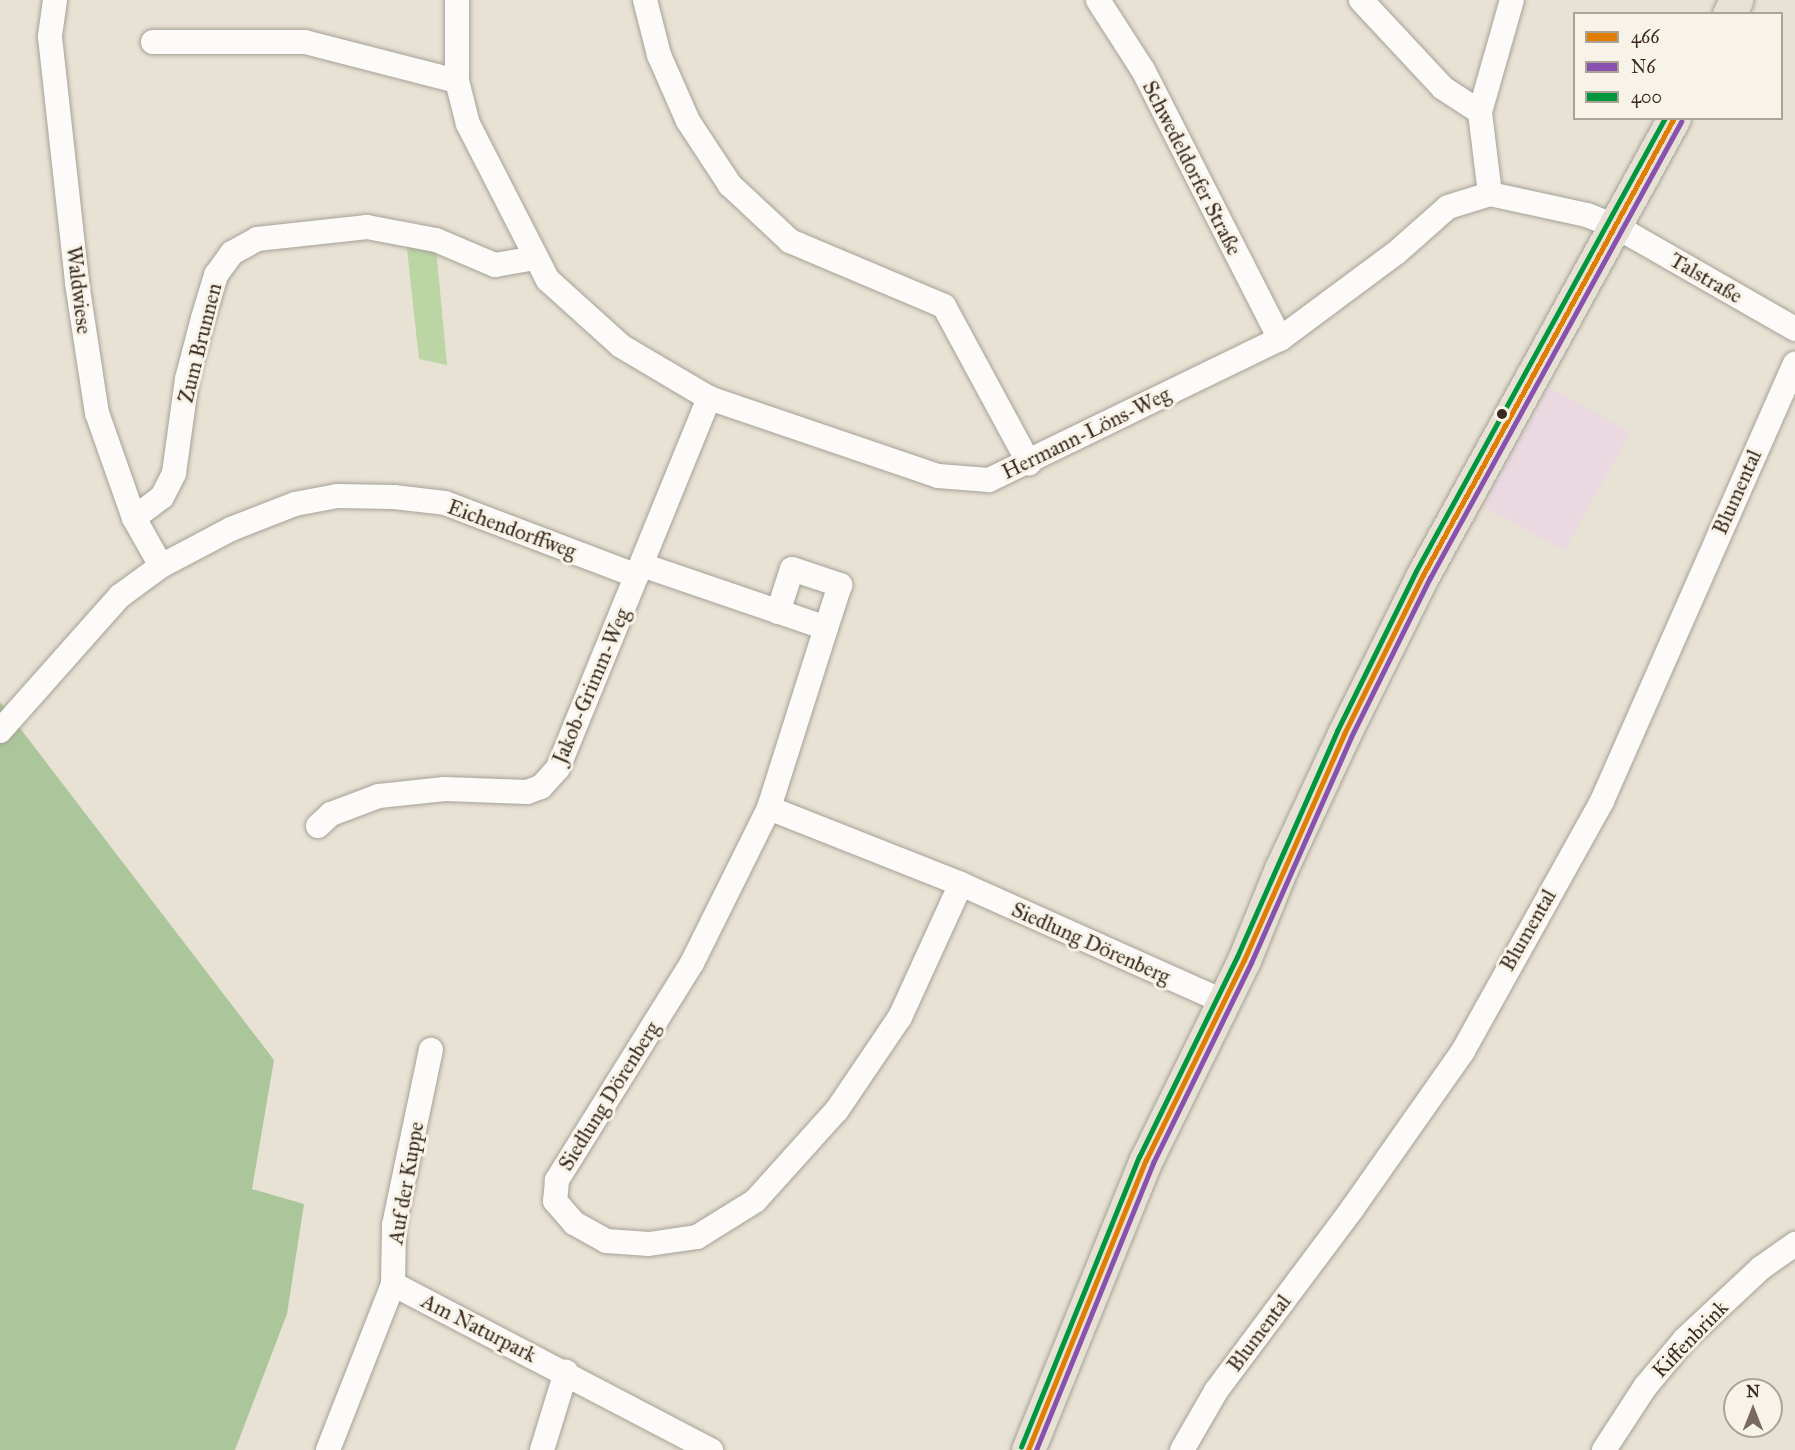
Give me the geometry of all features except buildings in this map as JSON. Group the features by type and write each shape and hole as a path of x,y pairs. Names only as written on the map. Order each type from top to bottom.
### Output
{"main road":[{"path":"1028,1450 1146,1160 1222,1001 1344,734 1424,575 1617,227 1673,120"}],"street":[{"name":"Waldwiese","path":"55,0 50,37 80,304 97,413 134,518 161,566"},
{"name":"Hermann-Löns-Weg","path":"457,0 457,81 468,124 548,280 621,346 709,398 938,476 989,480 1029,463 1280,339 1396,253 1448,207 1490,194 1579,214 1617,227"},
{"path":"645,0 658,56 688,121 730,185 790,242 944,306 1029,463"},
{"name":"Schwedeldorfer Straße","path":"1098,0 1143,70 1280,339"},
{"path":"1361,0 1443,88 1480,112"},
{"path":"1490,194 1480,112 1512,0"},
{"path":"153,42 305,42 457,81"},
{"name":"Zum Brunnen","path":"134,518 162,497 174,473 187,379 203,318 216,275 232,253 257,239 367,227 436,240 495,265 535,258"},
{"name":"Talstraße","path":"1617,227 1795,329"},
{"name":"Blumental","path":"1182,1450 1216,1391 1352,1209 1463,1051 1602,801 1795,364"},
{"name":"Jakob-Grimm-Weg","path":"318,826 331,814 379,796 445,789 517,794 541,787 569,748 709,398"},
{"name":"Eichendorffweg","path":"0,731 120,596 161,566 231,529 295,504 338,496 394,497 445,503 639,571"},
{"name":"Siedlung Dörenberg","path":"778,612 792,569 840,585 770,808 692,963 557,1180 555,1201 574,1223 606,1241 648,1244 697,1237 755,1201 837,1110 900,1017 961,884"},
{"path":"639,571 826,628"},
{"name":"Siedlung Dörenberg","path":"770,808 961,884 1222,1001"},
{"name":"Auf der Kuppe","path":"328,1450 393,1284 394,1225 431,1050"},
{"name":"Kiffenbrink","path":"1604,1450 1645,1388 1685,1339 1761,1268 1795,1244"},
{"name":"Am Naturpark","path":"393,1284 566,1372 711,1450"},
{"path":"542,1450 566,1372"}],"shaded area":[{"path":"1549,387 1630,432 1564,551 1483,506"}],"green space":[{"path":"406,240 436,248 447,365 419,359"},
{"path":"0,702 274,1060 252,1189 304,1204 287,1314 235,1450 0,1450"}],"transit line":[{"name":"400","path":"1021,1447 1139,1157 1237,957 1337,731 1416,571 1664,120"},
{"name":"466","path":"1028,1450 1146,1160 1244,960 1344,734 1423,575 1673,120"},
{"name":"N6","path":"1036,1450 1153,1163 1251,963 1351,737 1430,578 1681,122"}]}
